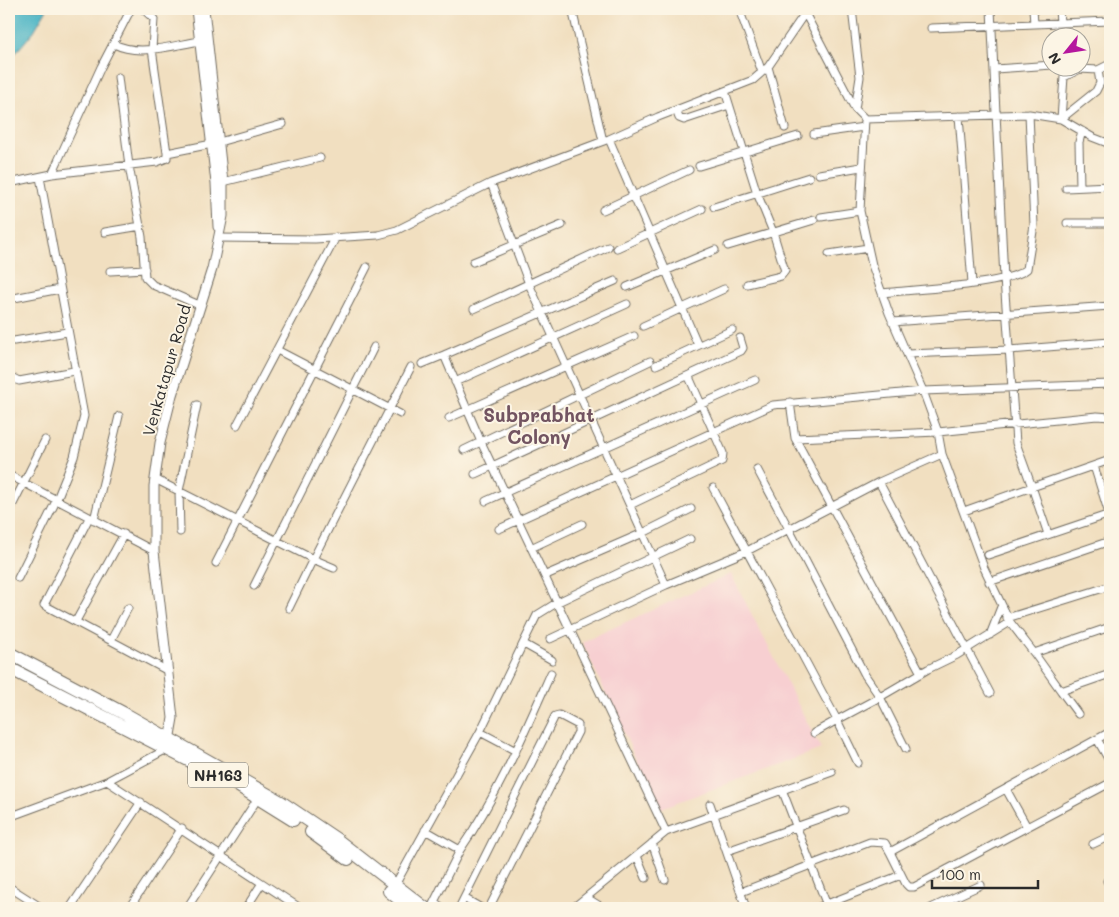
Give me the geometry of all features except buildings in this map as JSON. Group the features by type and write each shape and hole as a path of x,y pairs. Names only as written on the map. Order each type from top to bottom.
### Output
{"highway":[{"name":"NH163","path":"9,653 127,715 168,745 258,798 312,833 404,906"},
{"name":"NH163","path":"9,668 168,745 221,767 281,802 336,840 395,885 430,906"}],"street":[{"path":"52,174 101,67 131,9"},
{"path":"9,183 52,174 160,162 167,158 152,49 154,19 143,9"},
{"path":"196,9 215,143 218,234 336,237 378,235 397,230 491,183 606,140 753,80 765,69 808,11 855,109 864,123 860,211 868,248 892,322 923,391 938,432 942,454 989,582 1009,620 1078,714"},
{"name":"Venkatapur Road","path":"168,745 173,718 154,551 155,479 160,443 172,395 212,269 223,216 223,182 215,143 204,9"},
{"path":"572,9 606,140 651,232 698,345"},
{"path":"739,9 765,69 785,128"},
{"path":"852,9 860,77 855,109"},
{"path":"991,9 1006,315 1016,443 1048,534"},
{"path":"1033,9 1034,24"},
{"path":"1059,9 1060,23"},
{"path":"930,28 1110,20"},
{"path":"114,44 123,48 152,49 200,41"},
{"path":"1061,119 1064,77 1080,69 1098,70 1110,64"},
{"path":"995,69 1042,66"},
{"path":"1061,119 1096,91 1100,83 1098,70"},
{"path":"118,77 140,226 145,277 153,285 200,305"},
{"path":"725,91 756,193 783,261 783,275 747,284"},
{"path":"676,110 679,118 684,120 729,105"},
{"path":"882,293 1004,279 1020,274 1028,269 1034,225 1028,114"},
{"path":"814,134 864,123 959,116 1028,114 1061,119 1110,144"},
{"path":"959,116 972,283"},
{"path":"167,154 283,124"},
{"path":"1080,187 1079,142 1082,131"},
{"path":"699,166 743,151 798,136"},
{"path":"223,182 320,158"},
{"path":"819,174 861,167"},
{"path":"603,210 689,170"},
{"path":"18,578 58,499 74,457 84,416 84,408 74,371 40,177"},
{"path":"714,207 809,177"},
{"path":"491,183 529,284 666,584"},
{"path":"1066,188 1110,186"},
{"path":"617,248 702,209"},
{"path":"822,217 860,211"},
{"path":"728,246 814,220"},
{"path":"1067,223 1110,223"},
{"path":"473,262 562,225"},
{"path":"104,232 140,226"},
{"path":"237,426 336,237"},
{"path":"474,309 608,247"},
{"path":"828,254 868,248"},
{"path":"627,287 714,250"},
{"path":"216,563 367,267"},
{"path":"110,272 144,268"},
{"path":"422,364 615,281"},
{"path":"9,300 60,289"},
{"path":"643,326 724,289"},
{"path":"455,382 627,304"},
{"path":"892,322 1110,306"},
{"path":"464,450 579,395 732,330"},
{"path":"14,341 67,332"},
{"path":"449,418 634,336"},
{"path":"475,474 592,422 741,351 743,348 740,338"},
{"path":"907,354 1009,350 1110,342"},
{"path":"254,586 374,347"},
{"path":"277,350 400,414"},
{"path":"444,355 493,466 533,547 666,832"},
{"path":"290,608 411,367"},
{"path":"9,376 18,381 74,371"},
{"path":"630,505 722,461 723,453 689,377"},
{"path":"486,501 755,380"},
{"path":"499,529 770,405 923,391 1110,384"},
{"path":"790,402 795,438 921,673"},
{"path":"180,532 179,491 197,404"},
{"path":"119,416 91,519 44,605 168,671"},
{"path":"795,438 938,432 1015,423 1097,416 1110,417"},
{"path":"9,512 45,440"},
{"path":"550,640 666,584 747,551 879,482 942,454"},
{"path":"964,511 1110,460"},
{"path":"988,555 1048,534 1109,516 1094,466"},
{"path":"757,469 906,749"},
{"path":"9,475 154,551"},
{"path":"155,479 334,568"},
{"path":"879,482 990,693"},
{"path":"713,488 858,763"},
{"path":"546,575 643,533 691,509"},
{"path":"533,547 582,524"},
{"path":"76,621 124,534"},
{"path":"395,885 480,732 524,644 533,620 544,610 558,602 690,540"},
{"path":"989,582 1110,541"},
{"path":"814,733 968,649 1009,620 1110,586"},
{"path":"990,635 1001,607"},
{"path":"111,640 128,608"},
{"path":"1034,653 1110,628"},
{"path":"524,644 552,660"},
{"path":"443,908 430,906 460,850 480,820 516,751 551,673"},
{"path":"1061,691 1110,674"},
{"path":"459,908 555,716 559,715 578,725 578,732 489,908"},
{"path":"480,732 516,751"},
{"path":"890,852 1110,732"},
{"path":"1097,739 1110,762"},
{"path":"9,817 107,781 168,745"},
{"path":"573,908 666,832 783,792 832,772"},
{"path":"107,781 182,828 220,856 300,908"},
{"path":"741,892 870,842 885,843 909,887 914,886 1110,783"},
{"path":"1006,789 1027,827"},
{"path":"783,792 827,906"},
{"path":"187,908 258,798"},
{"path":"70,908 142,802"},
{"path":"710,804 746,908"},
{"path":"727,851 844,810"},
{"path":"129,908 182,828"},
{"path":"424,830 460,850"},
{"path":"1093,844 1110,836"},
{"path":"652,843 665,880"},
{"path":"637,856 646,878"},
{"path":"817,908 827,906 901,875"},
{"path":"246,908 262,883"},
{"path":"931,908 981,885"},
{"path":"9,887 42,908"},
{"path":"464,898 481,908"},
{"path":"587,898 602,908"}],"shaded area":[{"path":"731,574 821,749 659,809 582,642"}],"water":[{"path":"9,9 47,9 34,31 14,55 9,55"}],"district":[{"name":"Subprabhat Colony","path":"539,425"}]}
